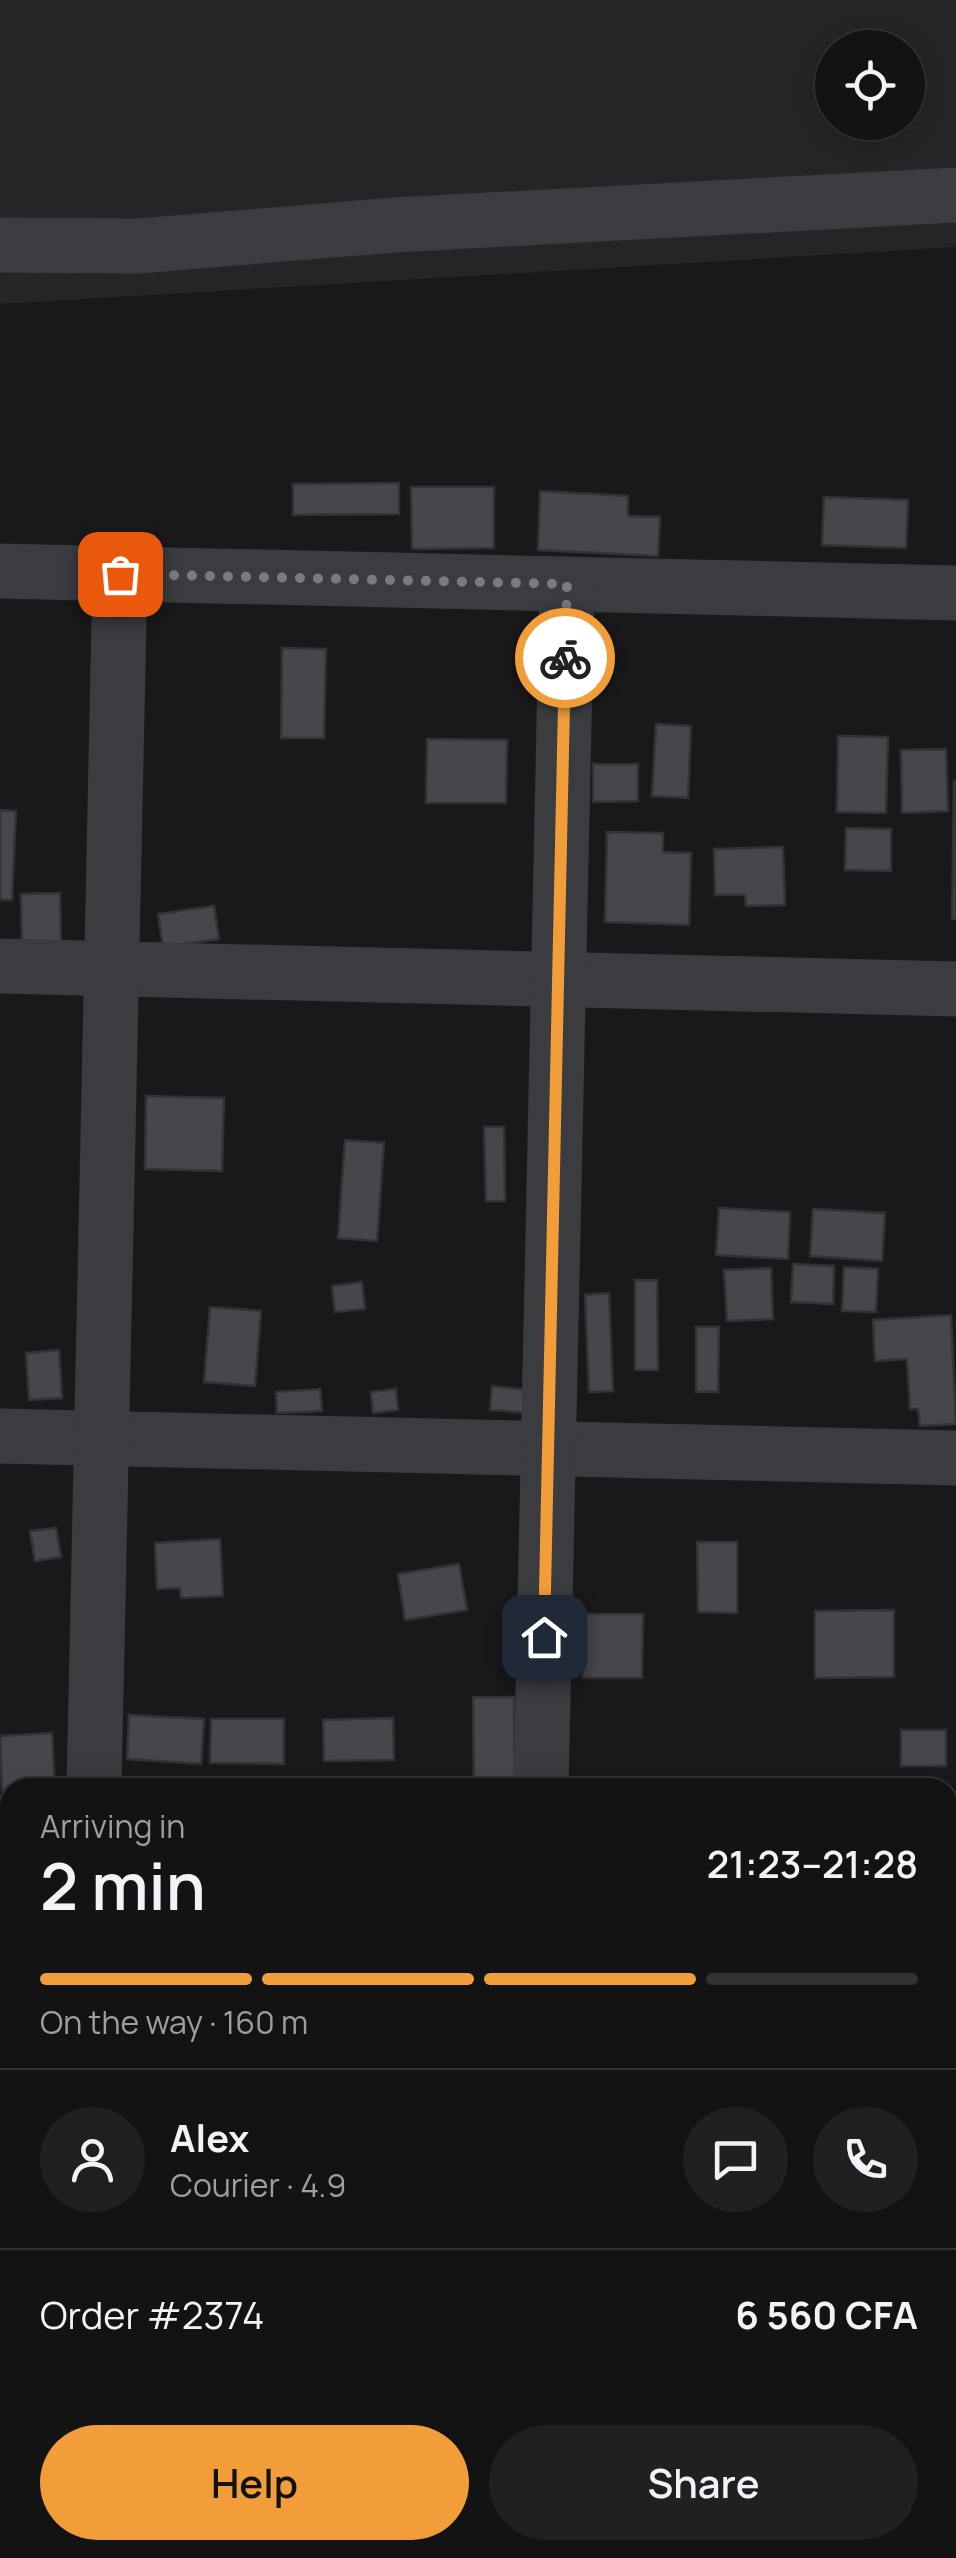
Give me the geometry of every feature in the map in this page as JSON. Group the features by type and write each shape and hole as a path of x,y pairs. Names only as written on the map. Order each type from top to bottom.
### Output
{"street":[{"path":"0,245 139,246 394,225 956,195"},
{"path":"0,571 956,593"},
{"path":"94,1778 120,574"},
{"path":"541,1778 567,584"},
{"path":"0,966 956,989"},
{"path":"0,1436 956,1458"}],"shaded area":[{"path":"0,0 956,0 956,247 0,304"}],"building":[{"path":"399,483 399,514 293,515 293,484"},
{"path":"411,487 494,487 494,548 412,549"},
{"path":"540,491 628,496 628,516 660,517 658,556 538,550"},
{"path":"824,497 908,500 906,548 822,545"},
{"path":"282,648 326,649 324,738 281,738"},
{"path":"656,724 691,726 688,798 652,796"},
{"path":"838,736 888,737 886,813 837,812"},
{"path":"427,739 507,740 506,803 426,803"},
{"path":"946,749 948,811 902,813 901,750"},
{"path":"593,764 638,764 638,801 593,802"},
{"path":"954,781 956,919 952,919"},
{"path":"0,810 16,811 12,900 0,900"},
{"path":"846,828 891,829 891,871 845,870"},
{"path":"607,832 663,833 663,852 691,853 689,925 605,922"},
{"path":"783,847 785,905 746,906 745,895 715,895 714,849"},
{"path":"60,893 61,944 22,945 21,894"},
{"path":"214,906 219,939 163,947 158,914"},
{"path":"146,1096 224,1098 222,1171 145,1169"},
{"path":"484,1127 504,1127 505,1201 486,1201"},
{"path":"345,1140 384,1143 377,1241 338,1238"},
{"path":"719,1208 790,1212 788,1259 716,1255"},
{"path":"813,1209 885,1213 882,1261 810,1256"},
{"path":"793,1264 834,1266 833,1304 791,1302"},
{"path":"844,1267 878,1269 876,1312 842,1311"},
{"path":"771,1268 773,1319 727,1321 724,1270"},
{"path":"635,1280 657,1280 658,1370 635,1370"},
{"path":"362,1282 365,1309 335,1312 332,1286"},
{"path":"609,1293 613,1391 589,1392 585,1295"},
{"path":"210,1307 261,1311 255,1386 204,1382"},
{"path":"951,1315 956,1424 920,1426 918,1409 910,1409 907,1359 875,1361 873,1320"},
{"path":"696,1327 719,1327 718,1392 696,1392"},
{"path":"59,1350 62,1398 29,1400 26,1353"},
{"path":"492,1386 530,1390 528,1413 490,1410"},
{"path":"320,1389 322,1411 277,1413 276,1392"},
{"path":"396,1389 398,1410 373,1413 371,1392"},
{"path":"56,1528 61,1557 35,1561 30,1531"},
{"path":"220,1539 223,1596 181,1598 180,1588 157,1589 155,1543"},
{"path":"697,1542 737,1542 737,1613 698,1612"},
{"path":"459,1564 467,1610 405,1620 398,1574"},
{"path":"894,1610 894,1677 815,1678 815,1611"},
{"path":"583,1614 643,1614 642,1678 583,1678"},
{"path":"473,1697 514,1697 515,1778 474,1778"},
{"path":"129,1715 204,1719 201,1764 127,1759"},
{"path":"393,1718 394,1760 324,1761 323,1720"},
{"path":"211,1719 284,1719 284,1764 210,1763"},
{"path":"901,1730 946,1730 946,1766 901,1766"},
{"path":"52,1733 54,1778 2,1778 0,1736"}],"way so far":[{"path":"120,574 567,584 565,658"}],"route":[{"path":"544,1637 565,658"}]}
